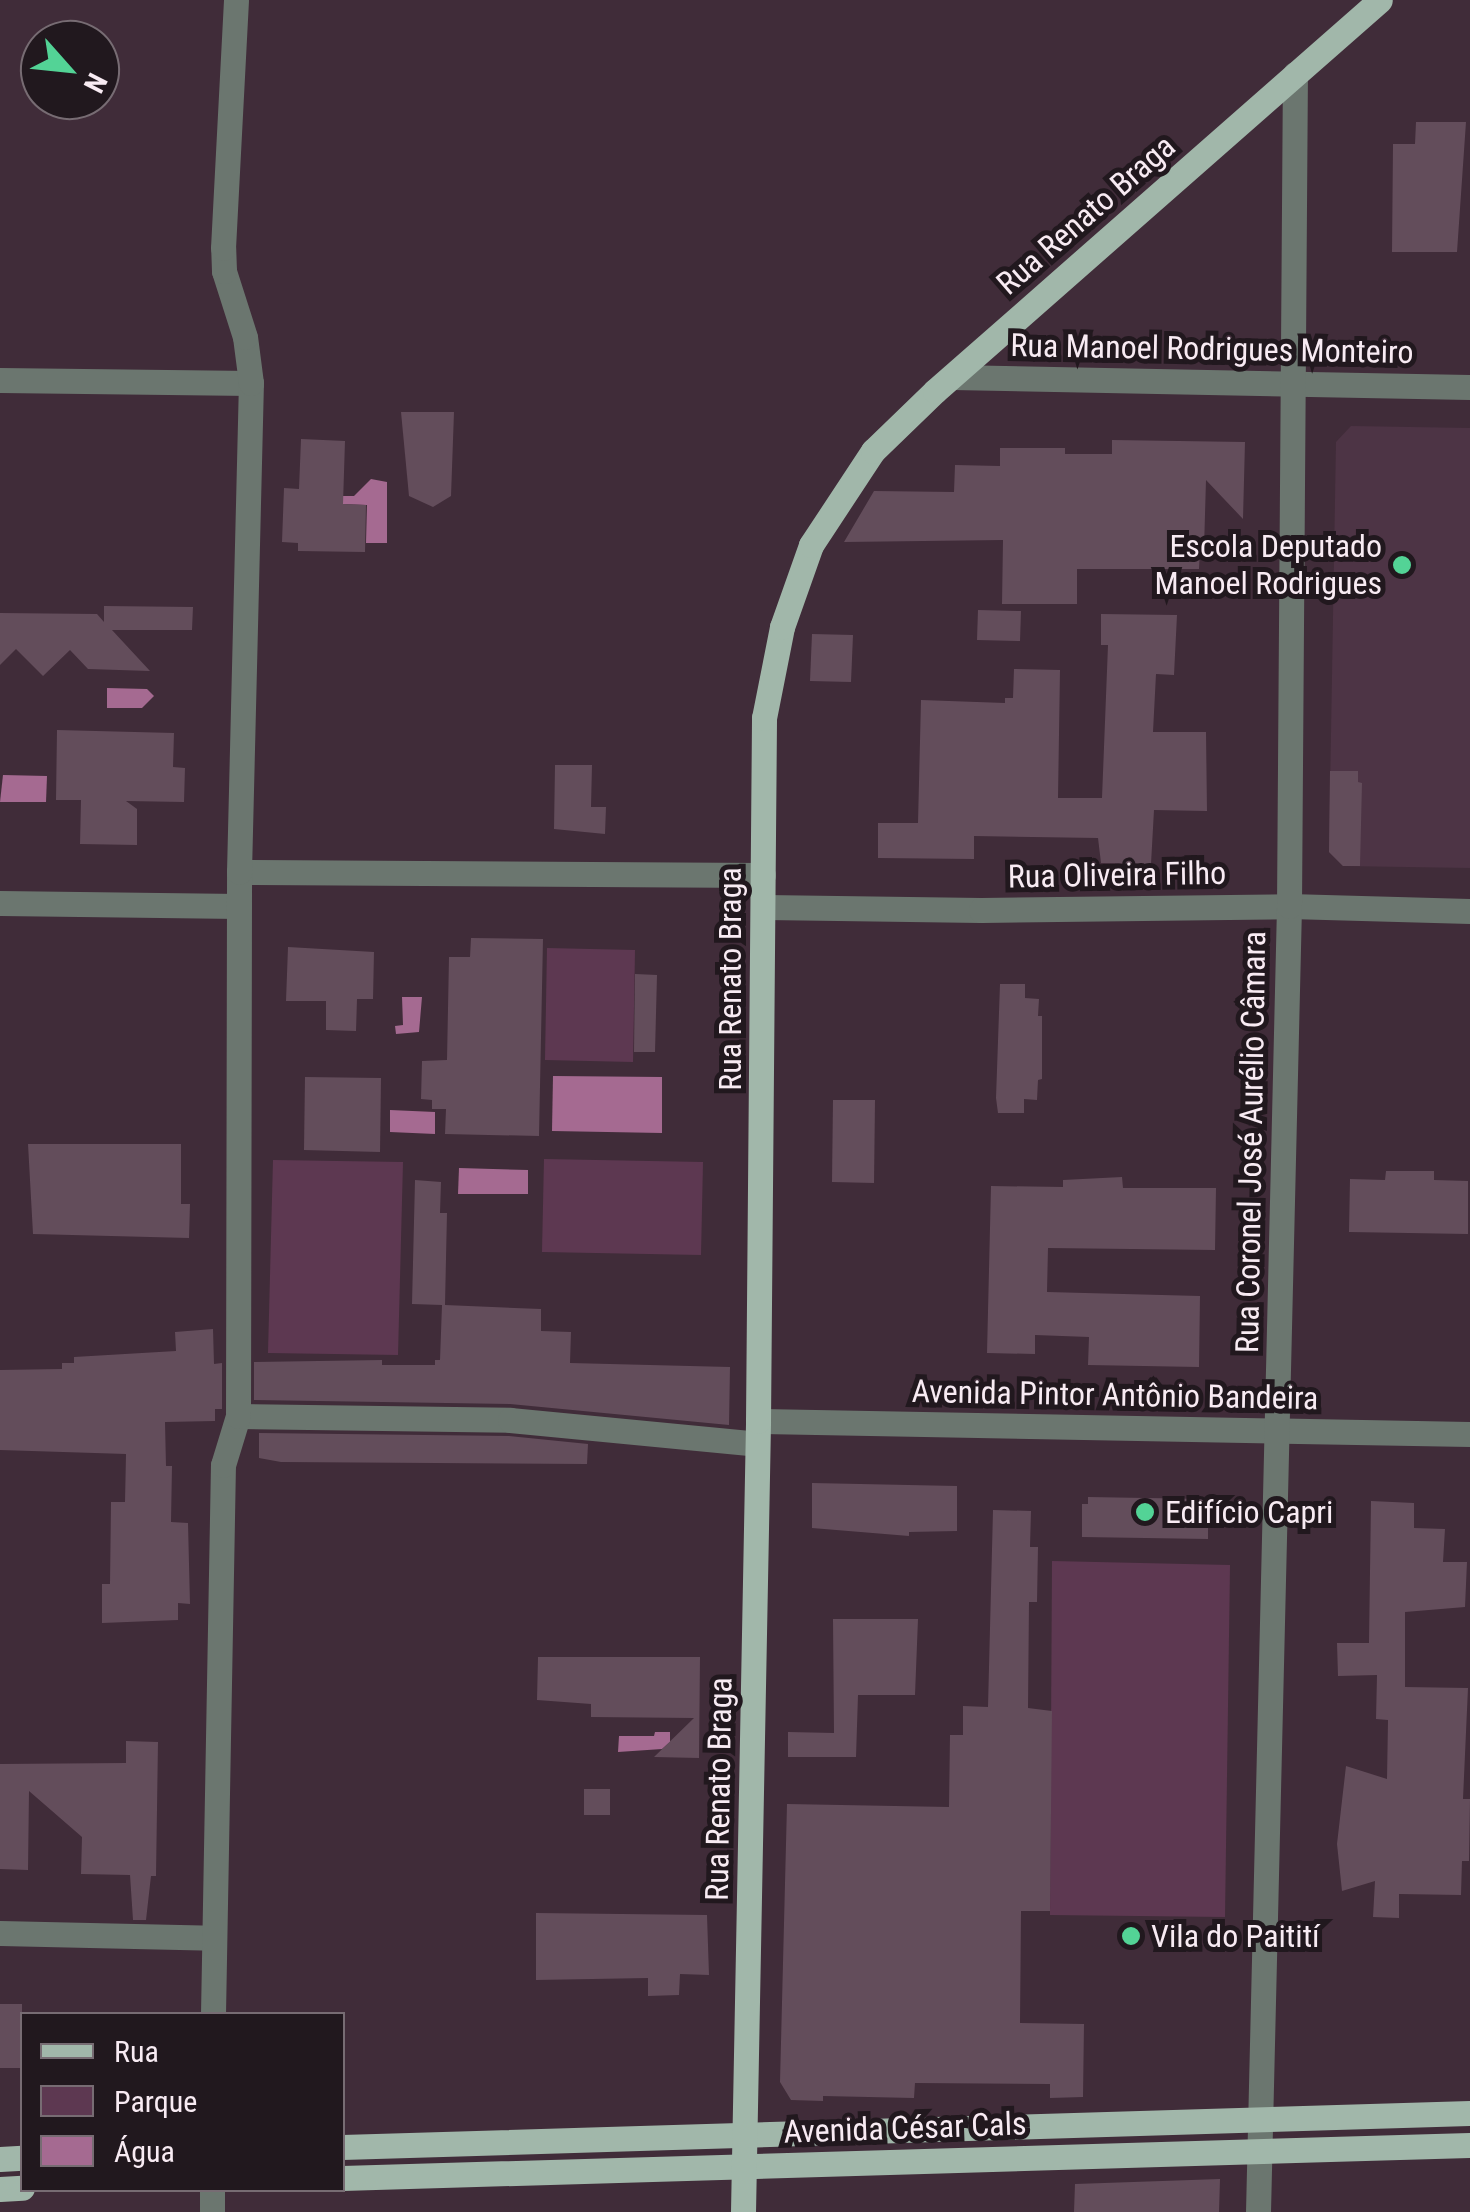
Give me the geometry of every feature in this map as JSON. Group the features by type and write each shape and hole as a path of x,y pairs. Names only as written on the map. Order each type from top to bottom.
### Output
{"main road":[{"name":"Rua Renato Braga","path":"743,2212 758,1432 764,718 774,659 800,571 827,518 873,451 1380,0"},
{"name":"Avenida César Cals","path":"345,2146 1470,2113"},
{"name":"Avenida César Cals","path":"345,2178 1470,2145"}],"street":[{"path":"212,2012 223,1465 238,1416 239,872 251,383 245,337 224,270 222,248 236,0"},
{"name":"Rua Coronel José Aurélio Câmara","path":"1258,2212 1290,906 1295,74"},
{"name":"Rua Manoel Rodrigues Monteiro","path":"952,377 1470,386"},
{"path":"0,380 251,383"},
{"path":"239,872 763,874"},
{"path":"0,903 239,906"},
{"name":"Rua Oliveira Filho","path":"764,906 981,910 1290,906 1470,911"},
{"name":"Avenida Pintor Antônio Bandeira","path":"238,1416 510,1420 758,1432 1277,1428 1470,1434"},
{"path":"0,1933 213,1938"}],"shaded area":[{"name":"Escola Deputado Manoel Rodrigues","path":"1351,426 1470,428 1470,868 1343,866 1329,852 1336,442"}],"green space":[{"path":"547,948 635,950 633,1062 545,1060"},
{"path":"544,1159 703,1162 701,1255 542,1252"},
{"path":"273,1160 403,1162 398,1355 268,1353"},
{"path":"1052,1561 1230,1565 1225,1917 1050,1915"}],"water":[{"path":"371,479 387,482 387,543 366,543 367,505 340,504 340,496 354,496"},
{"path":"107,688 147,689 154,696 142,708 107,708"},
{"path":"3,775 47,776 46,802 0,802"},
{"path":"402,997 422,997 419,1032 396,1034 395,1026 403,1025"},
{"path":"553,1076 662,1077 662,1133 552,1131"},
{"path":"390,1110 435,1112 435,1134 390,1132"},
{"path":"459,1168 528,1170 528,1194 458,1194"},
{"path":"655,1732 670,1732 670,1742 662,1749 618,1752 619,1736 654,1736"}],"building":[{"path":"1416,122 1466,122 1457,252 1392,252 1393,144 1415,144"},
{"path":"401,412 454,412 451,496 433,507 409,496"},
{"path":"301,439 345,441 343,504 366,505 365,552 298,551 298,543 282,542 284,488 299,489"},
{"path":"1112,440 1245,442 1243,519 1206,480 1204,549 1200,549 1199,569 1077,569 1077,604 1002,604 1003,540 844,542 874,491 954,492 955,465 1000,466 1000,448 1065,448 1065,454 1112,454"},
{"path":"104,606 193,607 192,630 112,630 150,671 88,669 70,650 43,676 16,649 0,665 0,613 97,614 104,622"},
{"path":"978,610 1021,611 1020,641 977,640"},
{"path":"1101,614 1177,615 1174,675 1156,674 1153,732 1206,732 1207,811 1154,810 1151,864 1101,863 1098,838 974,836 974,859 878,858 878,823 918,823 921,700 1005,703 1005,698 1013,698 1014,669 1060,670 1058,798 1102,798 1108,645 1101,645"},
{"path":"812,634 853,635 851,682 810,681"},
{"path":"57,730 174,733 173,767 185,768 184,802 126,801 137,809 137,845 80,844 81,800 56,800"},
{"path":"555,765 592,765 591,807 606,807 605,834 554,829"},
{"path":"1330,771 1358,771 1358,782 1362,783 1360,866 1343,866 1329,852"},
{"path":"471,938 543,939 539,1136 445,1134 446,1109 432,1109 432,1100 421,1099 422,1061 447,1060 449,957 470,957"},
{"path":"288,947 374,952 373,999 357,999 356,1031 326,1030 326,1001 286,1001"},
{"path":"635,974 657,975 655,1052 634,1052"},
{"path":"1000,984 1025,984 1025,998 1039,999 1042,1079 1038,1080 1037,1100 1024,1099 1024,1113 998,1113"},
{"path":"305,1077 381,1078 380,1152 304,1150"},
{"path":"833,1100 875,1100 874,1183 832,1182"},
{"path":"28,1144 181,1144 181,1204 190,1204 189,1238 33,1234"},
{"path":"1386,1171 1434,1171 1434,1180 1468,1181 1468,1234 1349,1232 1350,1179 1385,1180"},
{"path":"1122,1177 1123,1188 1216,1188 1215,1250 1048,1248 1047,1292 1200,1296 1199,1367 1088,1365 1089,1337 1035,1335 1035,1354 987,1353 991,1186 1063,1187 1063,1180"},
{"path":"415,1180 441,1182 440,1213 447,1213 445,1305 541,1309 541,1331 571,1332 570,1363 730,1367 729,1425 510,1404 254,1400 254,1362 382,1360 382,1365 435,1365 435,1360 440,1360 442,1305 412,1304"},
{"path":"213,1329 214,1364 222,1363 222,1409 215,1409 215,1421 165,1422 166,1466 172,1466 171,1522 188,1523 190,1604 178,1603 178,1620 102,1623 102,1584 110,1584 111,1502 125,1502 126,1454 0,1450 0,1370 62,1369 62,1363 74,1363 74,1357 176,1351 175,1332"},
{"path":"259,1433 509,1436 588,1444 587,1464 281,1462 259,1458"},
{"path":"812,1483 957,1486 957,1531 909,1532 909,1536 812,1528"},
{"name":"Edifício Capri","path":"1088,1497 1204,1499 1204,1506 1208,1505 1208,1539 1082,1537 1082,1504 1088,1504"},
{"path":"1371,1501 1414,1503 1414,1528 1445,1529 1443,1562 1467,1562 1465,1607 1405,1612 1405,1687 1468,1688 1463,1799 1470,1799 1469,1861 1462,1861 1461,1895 1399,1894 1399,1918 1373,1917 1375,1881 1342,1891 1337,1844 1346,1766 1387,1779 1388,1720 1376,1719 1377,1675 1338,1676 1337,1643 1369,1643"},
{"path":"993,1510 1031,1511 1030,1547 1038,1547 1037,1602 1029,1602 1028,1708 1052,1711 1050,1911 1021,1911 1020,2023 1084,2024 1083,2097 1050,2098 1050,2084 915,2083 914,2098 823,2096 823,2101 791,2100 780,2082 787,1804 949,1807 950,1735 963,1735 963,1706 988,1707"},
{"path":"833,1619 918,1619 915,1695 858,1695 856,1757 788,1757 788,1732 834,1733"},
{"path":"538,1657 700,1657 699,1758 654,1757 694,1718 591,1717 591,1704 537,1700"},
{"path":"126,1741 158,1742 156,1876 151,1876 146,1920 133,1920 130,1875 81,1874 82,1837 29,1791 28,1870 0,1869 0,1764 126,1763"},
{"path":"584,1789 610,1789 610,1815 584,1815"},
{"path":"536,1913 707,1915 709,1975 680,1974 679,1995 648,1996 648,1978 536,1980"},
{"path":"0,2004 22,2004 20,2068 0,2068"},
{"path":"1220,2179 1219,2212 1074,2212 1075,2184"}],"place":[{"name":"Escola Deputado Manoel Rodrigues","path":"1402,565"},
{"name":"Edifício Capri","path":"1145,1512"},
{"name":"Vila do Paitití","path":"1131,1936"}]}
